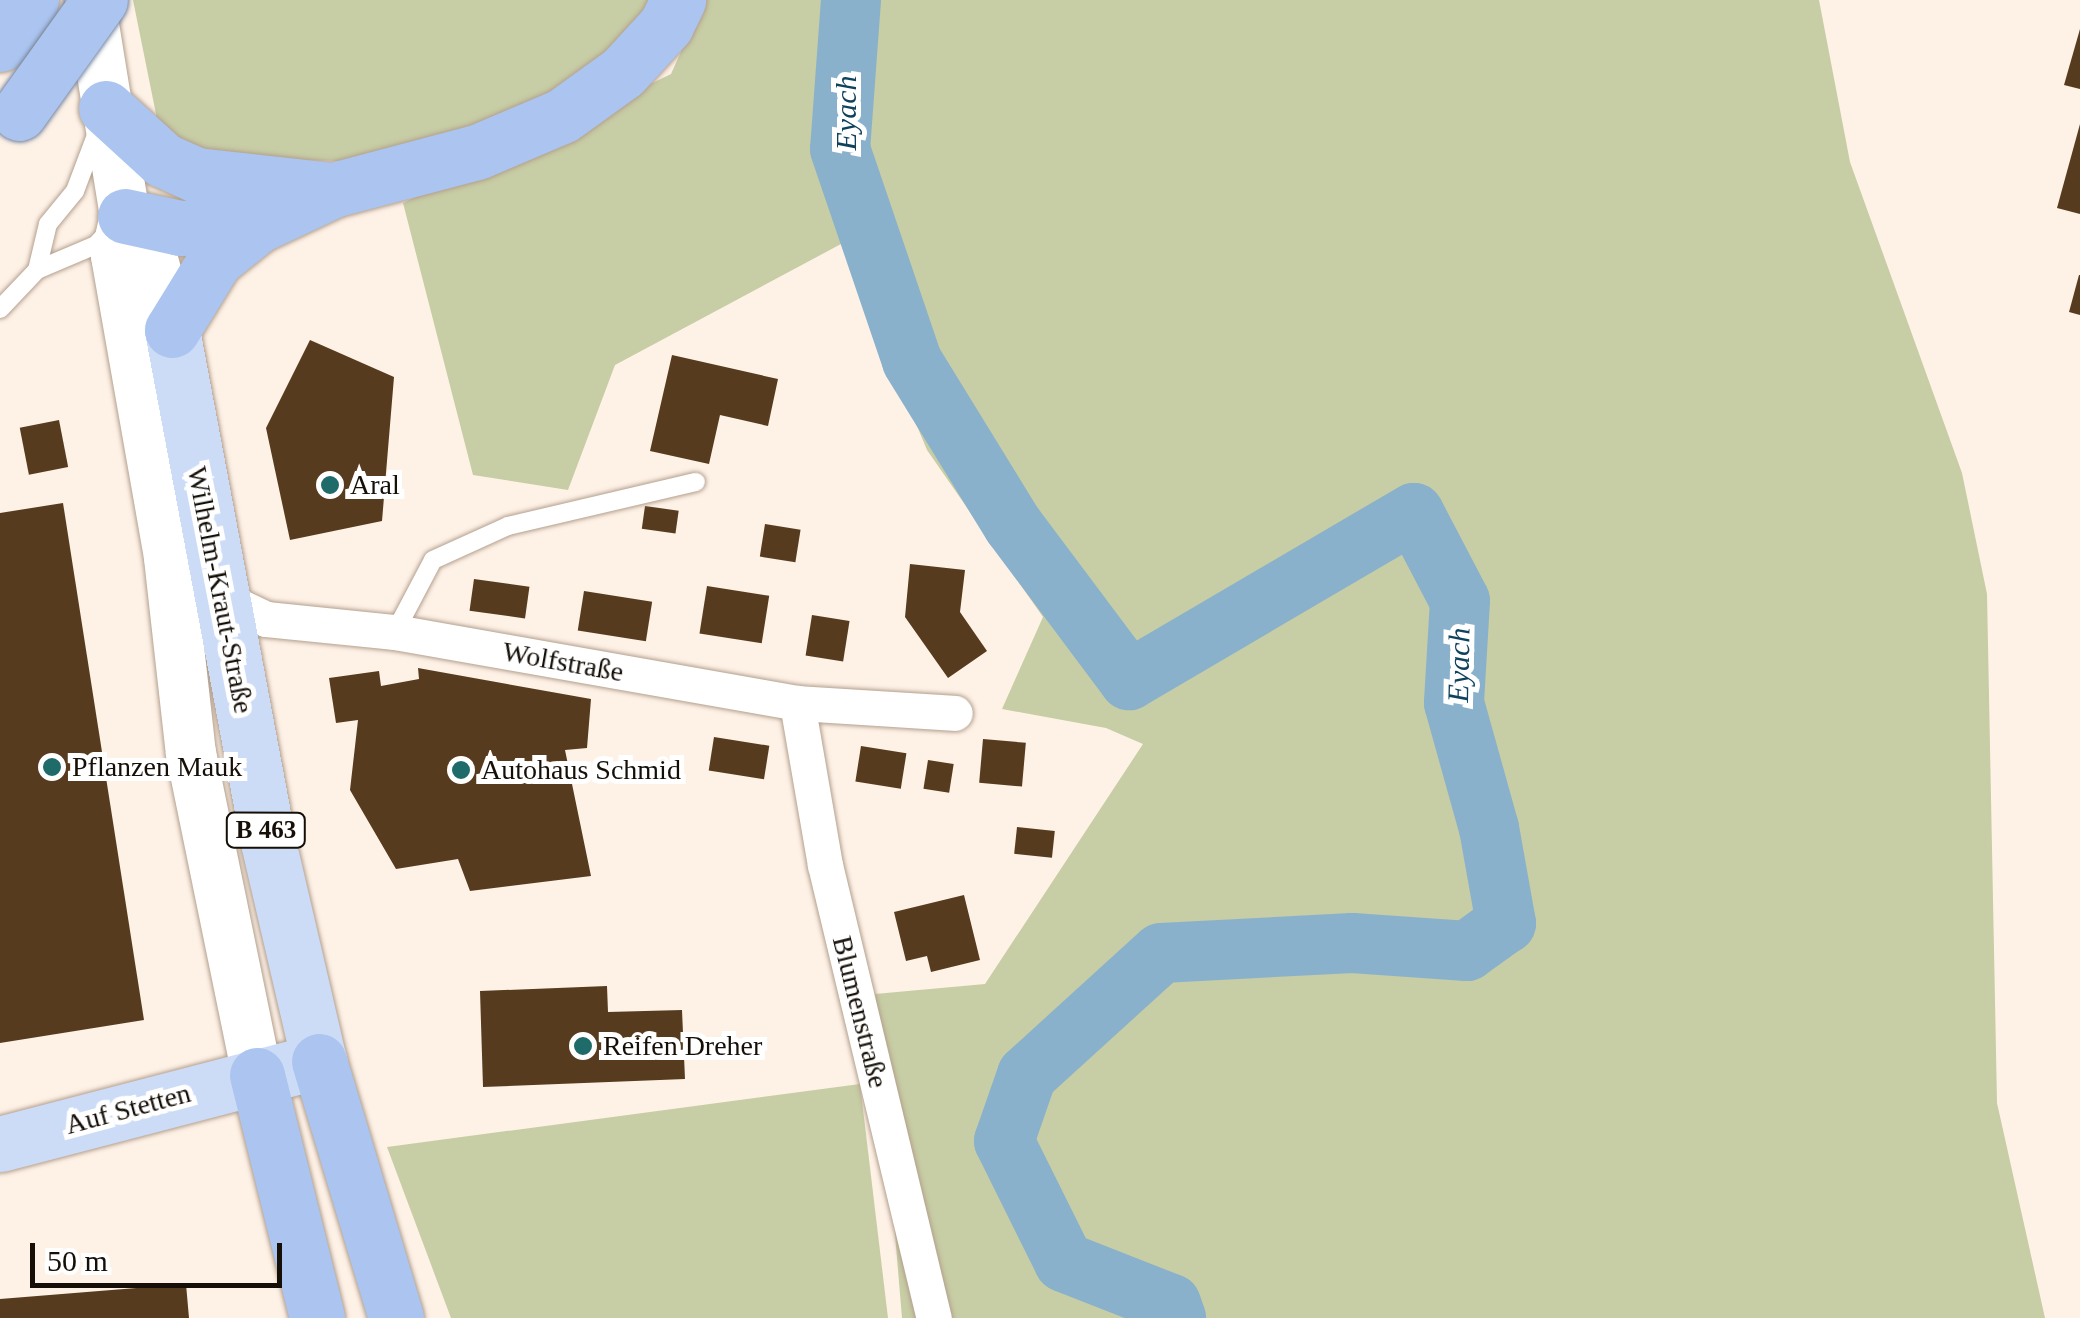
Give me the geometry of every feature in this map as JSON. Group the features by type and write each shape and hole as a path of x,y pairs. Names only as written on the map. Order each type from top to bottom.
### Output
{"highway":[{"path":"9,125 100,0"},
{"path":"172,330 215,260 257,226 333,190 478,152 562,116 623,72 666,25 678,0"},
{"path":"106,108 163,160 197,175 333,190"},
{"path":"124,216 180,228 257,226"},
{"name":"Wilhelm-Kraut-Straße","path":"319,1060 396,1318"},
{"name":"Wilhelm-Kraut-Straße","path":"257,1074 317,1318"}],"main road":[{"name":"Wilhelm-Kraut-Straße","path":"90,0 124,216 116,256 199,602 268,841 319,1060"},
{"name":"Wilhelm-Kraut-Straße","path":"124,216 151,252 172,330 199,602 191,753 257,1074"},
{"name":"Auf Stetten","path":"0,1144 319,1060"}],"street":[{"name":"Wolfstraße","path":"199,602 266,619 395,632 797,704 955,713"},
{"name":"Blumenstraße","path":"797,704 825,865 934,1318"}],"lane":[{"path":"37,270 48,224 75,191 106,108"},
{"path":"0,309 37,270 96,245 124,216"},
{"path":"395,632 433,560 508,526 696,482"}],"green space":[{"path":"133,0 660,0 552,105 345,161 284,160 195,148 173,137 157,119"},
{"path":"704,0 1819,0 1850,162 1962,473 1987,594 1997,1103 2045,1318 902,1318 875,994 985,984 1143,744 1106,728 1002,709 1043,617 927,450 841,244 615,365 568,490 473,475 403,203 671,74"},
{"path":"860,1084 888,1318 451,1318 387,1147"}],"building":[{"path":"2080,29 2080,89 2064,85"},
{"path":"2080,124 2080,214 2057,208"},
{"path":"2080,275 2080,315 2069,312"},
{"path":"310,340 394,377 382,521 290,540 266,428"},
{"path":"672,355 778,379 768,426 720,415 709,464 650,451"},
{"path":"59,420 68,467 29,475 20,428"},
{"name":"Pflanzen Mauk","path":"63,503 144,1020 0,1043 0,513"},
{"path":"645,506 679,511 675,534 642,529"},
{"path":"765,524 801,530 795,562 760,557"},
{"path":"910,564 965,570 960,612 987,651 948,678 905,617"},
{"path":"474,579 529,587 525,618 470,611"},
{"path":"707,586 769,596 762,643 699,633"},
{"path":"584,591 652,602 646,641 578,631"},
{"path":"812,615 850,621 843,661 806,655"},
{"name":"Autohaus Schmid","path":"418,668 591,699 587,748 565,750 591,876 470,891 458,859 396,869 350,790 358,720 336,723 329,678 379,671 381,686 419,679"},
{"path":"714,737 769,746 764,779 709,771"},
{"path":"983,739 1026,743 1022,787 979,783"},
{"path":"861,746 906,753 901,789 855,782"},
{"path":"928,760 954,764 949,793 923,789"},
{"path":"1017,827 1055,831 1052,858 1014,854"},
{"path":"964,895 980,960 931,972 927,956 906,961 894,912"},
{"name":"Reifen Dreher","path":"607,986 608,1012 682,1010 685,1079 483,1087 480,991"},
{"path":"186,1284 189,1318 0,1318 0,1299"}],"waterway":[{"name":"Eyach","path":"851,0 840,149 912,361 1013,525 1129,680 1414,513 1460,601 1454,703 1489,828 1506,923 1467,951 1352,943 1161,953 1027,1075 1004,1141 1064,1262 1171,1304 1176,1318"}],"place":[{"name":"Aral","path":"330,485"},
{"name":"Pflanzen Mauk","path":"52,767"},
{"name":"Autohaus Schmid","path":"461,770"},
{"name":"Reifen Dreher","path":"583,1046"}]}
